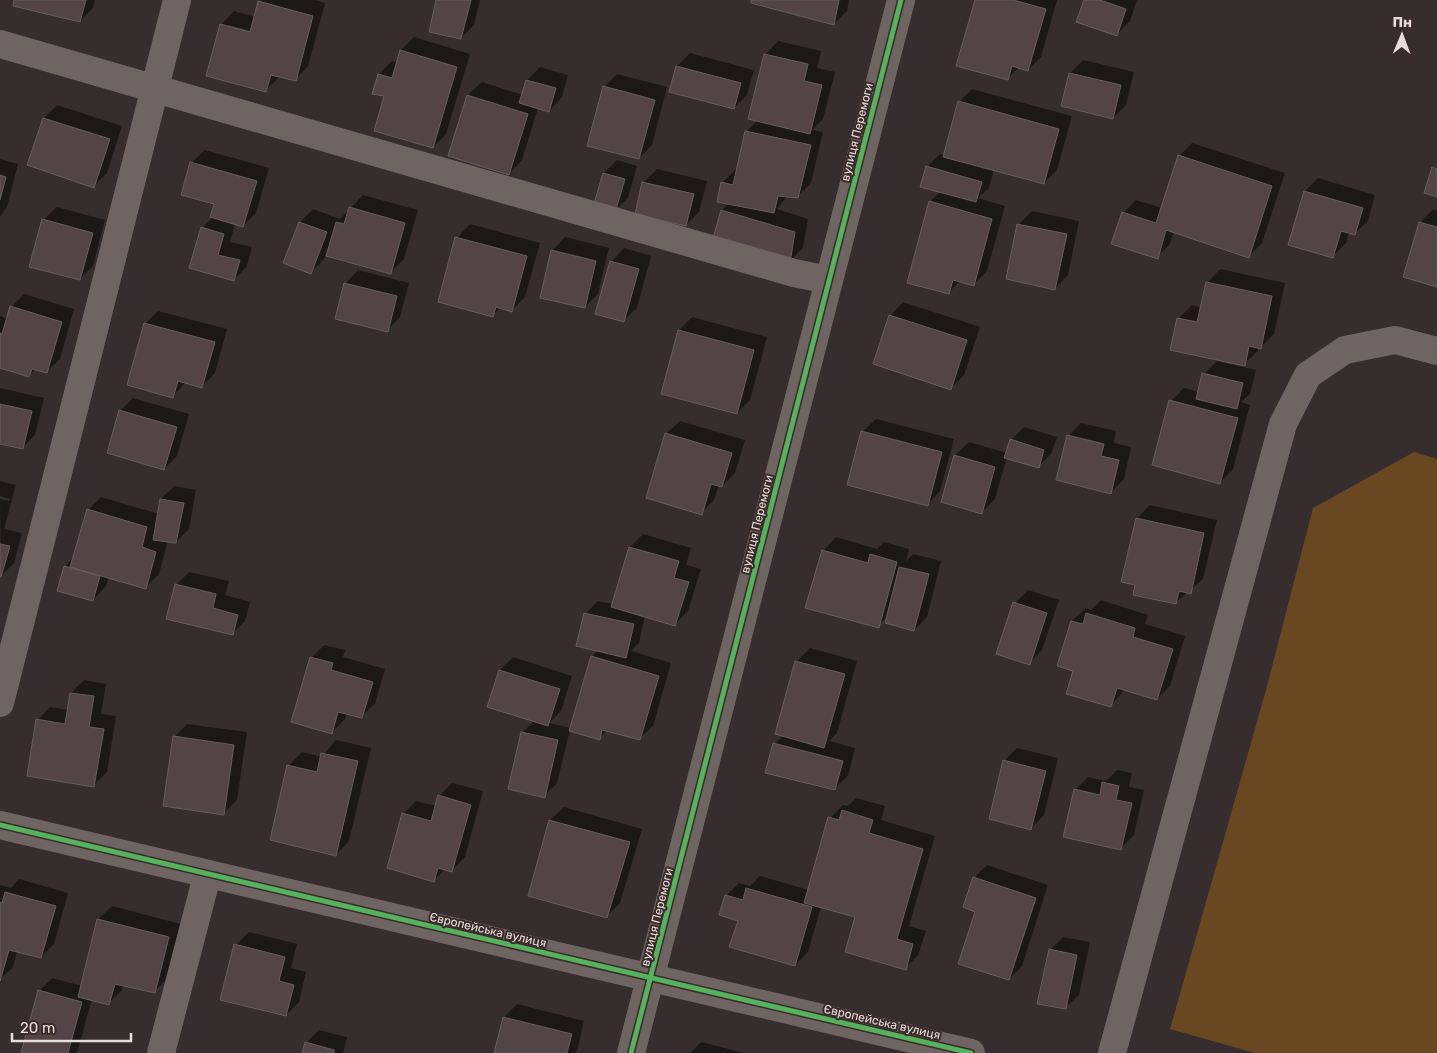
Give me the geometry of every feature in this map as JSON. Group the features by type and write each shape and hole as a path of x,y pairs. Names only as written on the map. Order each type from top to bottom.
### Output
{"street":[{"path":"0,703 177,0"},
{"name":"вулиця Перемоги","path":"631,1053 901,0"},
{"path":"0,44 794,273 829,280"},
{"path":"1112,1053 1283,424 1308,375 1345,350 1395,340 1437,351"},
{"name":"Європейська вулиця","path":"0,825 207,876 971,1053"},
{"path":"160,1053 207,876"}],"shaded area":[{"path":"1414,452 1437,459 1437,1053 1255,1053 1170,1029 1266,690 1313,508"}],"building":[{"path":"14,0 86,0 80,22 13,6"},
{"path":"436,0 471,0 461,39 429,32"},
{"path":"751,0 839,0 834,25 751,3"},
{"path":"975,0 1013,0 1046,9 1028,71 1012,66 1008,80 956,66"},
{"path":"1084,0 1100,0 1126,9 1117,36 1076,22"},
{"path":"258,1 313,16 296,81 271,75 266,92 206,76 220,24 250,32"},
{"path":"400,50 457,67 433,148 374,131 384,96 372,94 378,74 392,78"},
{"path":"764,54 808,64 804,81 822,85 810,134 748,119"},
{"path":"676,66 741,83 734,109 669,92"},
{"path":"1069,73 1121,85 1113,119 1061,106"},
{"path":"526,80 556,88 549,112 519,103"},
{"path":"603,86 655,100 639,159 587,146"},
{"path":"467,95 528,114 509,175 448,156"},
{"path":"958,101 1059,129 1044,184 943,157"},
{"path":"43,118 110,139 94,188 27,165"},
{"path":"745,131 811,145 798,198 778,196 774,213 717,202 721,182 733,185"},
{"path":"1178,155 1272,186 1249,258 1166,230 1158,259 1111,244 1122,212 1156,223"},
{"path":"190,162 257,181 243,227 210,217 214,204 181,195"},
{"path":"926,166 982,182 976,202 920,187"},
{"path":"1432,167 1437,169 1437,197 1424,193"},
{"path":"603,173 625,179 615,213 593,207"},
{"path":"0,175 6,177 0,200"},
{"path":"642,182 694,194 686,226 635,214"},
{"path":"1304,191 1363,208 1355,235 1341,231 1333,258 1288,245"},
{"path":"929,201 992,219 974,286 953,280 949,294 907,283"},
{"path":"349,207 405,223 391,274 326,256 336,222 344,224"},
{"path":"721,210 795,232 790,263 712,242"},
{"path":"42,219 93,233 80,280 29,267"},
{"path":"299,222 327,232 311,274 283,263"},
{"path":"1419,222 1437,227 1437,287 1403,277"},
{"path":"1017,224 1067,234 1055,290 1006,279"},
{"path":"201,227 224,234 218,255 240,260 234,281 189,268"},
{"path":"455,237 527,256 512,312 496,307 493,317 438,302"},
{"path":"551,250 596,261 585,308 540,298"},
{"path":"610,261 639,269 624,322 595,314"},
{"path":"1206,282 1272,296 1261,349 1249,346 1245,366 1170,350 1177,318 1197,322"},
{"path":"344,283 397,296 388,332 335,319"},
{"path":"10,306 62,322 47,373 32,369 29,377 0,368 0,333 2,334"},
{"path":"889,315 967,340 951,390 873,364"},
{"path":"144,323 215,342 202,388 178,381 173,398 127,385"},
{"path":"678,330 754,350 737,414 661,394"},
{"path":"1202,373 1243,383 1237,409 1196,399"},
{"path":"1169,400 1238,418 1220,484 1152,465"},
{"path":"0,404 32,411 23,449 0,444"},
{"path":"119,410 177,427 164,470 107,453"},
{"path":"861,431 942,452 928,506 847,485"},
{"path":"665,433 732,453 722,487 711,484 702,515 646,498"},
{"path":"1067,435 1104,444 1101,456 1119,460 1111,494 1056,480"},
{"path":"1010,439 1044,450 1039,468 1004,458"},
{"path":"954,455 995,467 982,514 941,502"},
{"path":"160,499 184,503 176,543 153,540"},
{"path":"87,509 147,527 142,547 156,552 146,589 70,567"},
{"path":"1136,518 1204,533 1191,594 1179,591 1176,604 1133,595 1135,585 1121,582"},
{"path":"0,544 10,546 1,577 0,577"},
{"path":"629,547 679,561 674,578 689,582 675,626 611,607"},
{"path":"822,550 868,563 870,554 897,562 879,628 805,608"},
{"path":"64,566 100,576 93,601 57,591"},
{"path":"899,567 929,574 914,631 885,623"},
{"path":"175,584 216,594 213,608 238,615 233,635 166,619"},
{"path":"1013,602 1047,613 1030,665 996,654"},
{"path":"584,613 634,624 626,658 576,646"},
{"path":"1086,613 1135,628 1133,637 1173,649 1157,700 1117,688 1111,707 1066,694 1073,671 1057,666 1071,621 1083,624"},
{"path":"591,656 659,676 640,740 602,730 600,740 569,731"},
{"path":"310,657 333,663 331,670 373,682 362,718 338,712 332,734 291,722"},
{"path":"795,661 845,674 824,748 775,734"},
{"path":"499,670 560,689 548,726 487,707"},
{"path":"70,693 94,696 89,727 104,729 94,787 27,776 36,719 65,724"},
{"path":"521,732 558,740 545,798 508,789"},
{"path":"173,736 234,745 224,815 163,806"},
{"path":"773,743 843,761 835,790 765,773"},
{"path":"321,753 358,761 336,856 270,840 287,765 317,772"},
{"path":"1003,760 1046,771 1031,830 989,819"},
{"path":"1102,782 1119,786 1116,800 1132,803 1121,850 1063,837 1074,789 1100,795"},
{"path":"438,795 471,805 452,872 438,868 434,882 387,868 402,813 431,821"},
{"path":"842,810 873,820 869,833 923,849 897,939 913,944 906,970 845,952 855,917 804,903 828,817 839,820"},
{"path":"549,820 630,842 607,918 528,896"},
{"path":"973,877 1036,898 1009,980 958,964 975,912 963,907"},
{"path":"746,888 812,907 795,966 729,947 738,921 719,915 725,895 743,900"},
{"path":"5,892 56,906 41,958 9,950 0,981 0,902 2,903"},
{"path":"97,919 169,937 155,993 115,984 109,1005 78,997"},
{"path":"234,944 285,957 279,981 294,985 286,1016 220,1000"},
{"path":"1049,949 1077,955 1066,1009 1037,1004"},
{"path":"38,990 82,1002 68,1053 21,1053"},
{"path":"503,1017 572,1034 567,1053 494,1053"},
{"path":"305,1042 334,1050 334,1053 302,1053"}],"cycle path":[{"path":"631,1053 901,0"},
{"path":"0,825 971,1053"}]}
